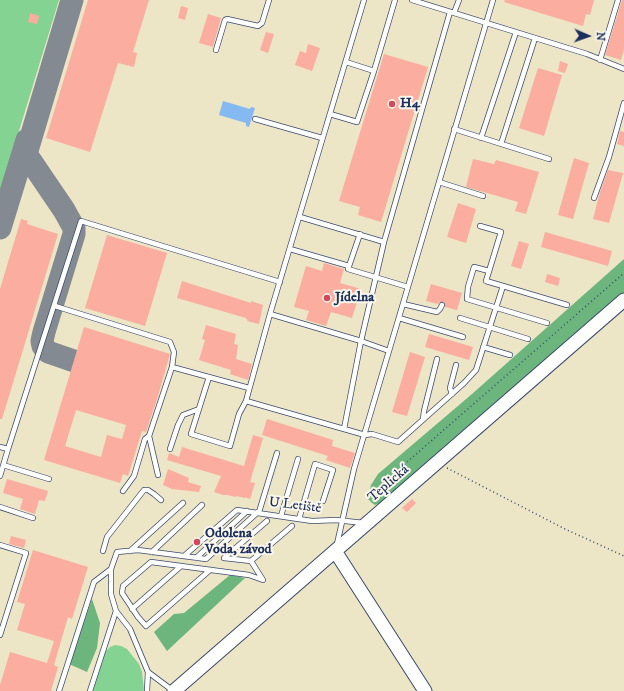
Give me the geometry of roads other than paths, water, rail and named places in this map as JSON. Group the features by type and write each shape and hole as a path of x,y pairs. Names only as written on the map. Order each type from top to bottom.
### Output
{"main road":[{"name":"Teplická","path":"174,691 624,300"},
{"path":"335,551 425,691"}],"lane":[{"path":"216,50 225,20 227,19 258,26 262,23 269,0"},
{"path":"209,377 191,434 230,446 239,414 246,401 270,314 364,0"},
{"path":"330,114 357,122 396,0"},
{"path":"412,0 587,54 624,69"},
{"path":"344,429 361,341 384,242 452,12 458,0"},
{"path":"335,551 354,469 492,0"},
{"path":"600,60 618,0"},
{"path":"481,138 516,32"},
{"path":"501,144 535,38"},
{"path":"346,62 374,71"},
{"path":"594,198 624,103"},
{"path":"255,119 322,138"},
{"path":"454,129 549,159"},
{"path":"438,182 483,196"},
{"path":"300,217 384,242"},
{"path":"0,476 81,221 280,282"},
{"path":"480,226 501,232 486,281 568,305"},
{"path":"360,234 348,269 408,287"},
{"path":"290,249 349,266"},
{"path":"489,271 474,267 468,286 467,298 547,323"},
{"path":"246,401 364,435 372,434 398,442 452,394 476,370 503,286"},
{"path":"403,304 437,312 442,305"},
{"path":"55,306 170,342 174,352 172,367 149,436 145,439 134,476 124,491"},
{"path":"270,314 361,341 389,351"},
{"path":"399,318 463,337"},
{"path":"460,318 528,339"},
{"path":"483,347 510,355"},
{"path":"424,419 424,411 437,360"},
{"path":"452,394 450,388 456,365"},
{"path":"172,367 249,388"},
{"path":"170,449 178,424 183,415 199,409"},
{"path":"149,436 158,475"},
{"path":"0,447 8,450"},
{"path":"147,691 148,672 130,629 116,611 111,594 111,569 117,552 152,552 206,559 259,512 277,453"},
{"path":"281,516 298,459"},
{"path":"299,519 315,464 333,470 323,501"},
{"path":"3,465 49,479"},
{"path":"103,551 107,537 144,490 148,490 161,500"},
{"path":"130,551 183,503"},
{"path":"152,552 202,505"},
{"path":"0,507 33,518"},
{"name":"U Letiště","path":"184,556 236,510 259,512 312,521 343,520 368,523"},
{"path":"196,558 248,511"},
{"path":"267,521 224,558 251,561 292,526"},
{"path":"0,545 26,553 0,635"},
{"path":"210,570 146,626 132,609 122,593 123,586 151,562 248,575 263,580 251,561"},
{"path":"132,609 181,566"},
{"path":"59,691 94,582 111,569"},
{"path":"90,691 116,611"},
{"path":"148,672 174,691"}],"water":[{"path":"223,101 250,109 251,107 255,108 249,127 246,126 246,123 219,115"}],"place":[{"name":"H4","path":"392,104"},
{"name":"Jídelna","path":"327,298"},
{"name":"Odolena Voda, závod","path":"197,542"}]}
